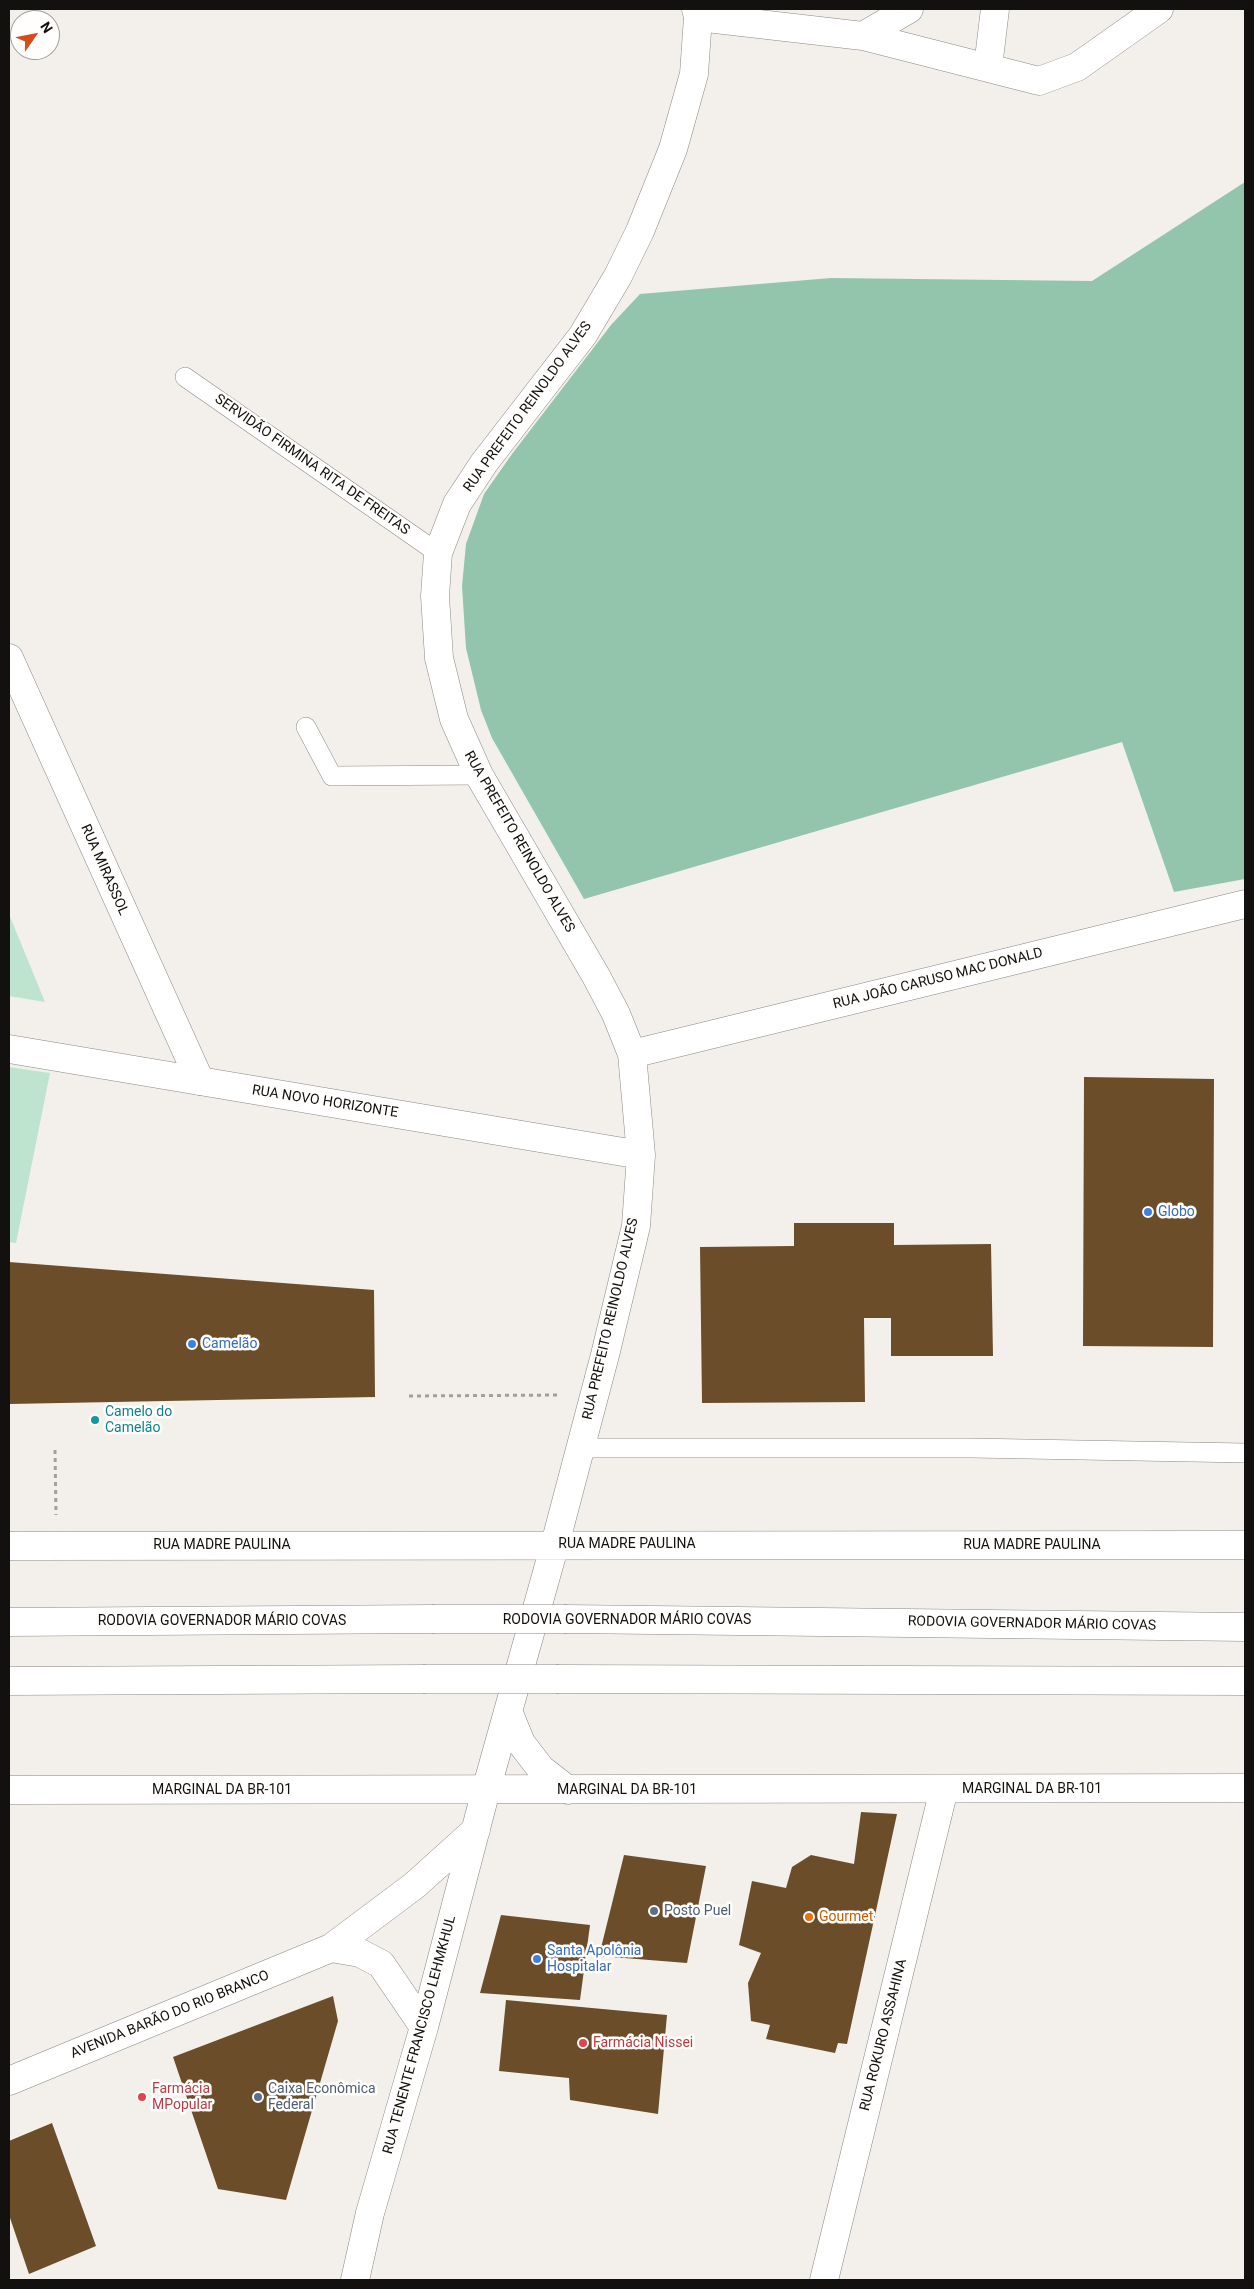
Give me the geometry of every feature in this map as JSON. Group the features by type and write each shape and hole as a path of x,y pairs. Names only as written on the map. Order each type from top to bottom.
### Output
{"main road":[{"path":"863,36 909,9"},
{"path":"988,67 995,9"},
{"path":"697,13 863,36 1039,81 1076,67 1159,9"},
{"name":"RUA PREFEITO REINOLDO ALVES","path":"508,1711 595,1394 636,1226 641,1154 632,1054 616,1014 596,976 479,775 464,747 451,712 439,658 435,596 438,553 457,504 484,463 583,335 622,268 674,149 694,74 697,13"},
{"name":"RUA MIRASSOL","path":"9,658 200,1081"},
{"name":"RUA JOÃO CARUSO MAC DONALD","path":"632,1054 1245,904"},
{"name":"RUA NOVO HORIZONTE","path":"9,1049 641,1154"},
{"name":"RUA MADRE PAULINA","path":"9,1546 555,1544 1245,1545"},
{"name":"RODOVIA GOVERNADOR MÁRIO COVAS","path":"9,1622 567,1619 1245,1627"},
{"path":"9,1680 559,1679 1245,1682"},
{"path":"508,1711 521,1743 541,1770 568,1790"},
{"name":"RUA TENENTE FRANCISCO LEHMKHUL","path":"355,2280 370,2213 424,2027 508,1711"},
{"name":"MARGINAL DA BR-101","path":"9,1790 1245,1788"},
{"name":"RUA ROKURO ASSAHINA","path":"824,2280 944,1789"},
{"name":"AVENIDA BARÃO DO RIO BRANCO","path":"9,2081 331,1948 415,1885 476,1830"},
{"path":"331,1948 360,1953 381,1964 424,2027"}],"lane":[{"name":"SERVIDÃO FIRMINA RITA DE FREITAS","path":"186,377 438,553"},
{"path":"306,728 332,776 479,775"},
{"path":"580,1448 971,1448 1245,1453"}],"path":[{"path":"409,1396 595,1394"},
{"path":"55,1450 56,1545"}],"green space":[{"path":"1245,182 1245,879 1174,892 1122,742 584,899 492,738 481,710 466,648 462,586 466,544 484,494 512,454 611,325 640,294 831,278 1092,281"},
{"path":"9,914 45,1002 9,996"},
{"path":"9,1067 50,1073 16,1243 9,1242"}],"building":[{"name":"Globo","path":"1084,1077 1214,1079 1213,1347 1083,1346"},
{"path":"794,1223 894,1223 894,1245 991,1244 993,1356 891,1356 891,1318 864,1318 865,1402 702,1403 700,1247 794,1246"},
{"name":"Camelão","path":"9,1262 374,1290 375,1397 9,1404"},
{"name":"Gourmet","path":"861,1812 897,1814 847,2044 838,2043 835,2053 766,2039 770,2025 751,2021 748,1983 761,1953 739,1945 752,1881 786,1888 792,1867 811,1855 854,1864"},
{"name":"Posto Puel","path":"624,1855 706,1866 687,1963 599,1956"},
{"name":"Santa Apolônia Hospitalar","path":"501,1915 590,1925 580,2000 480,1993"},
{"path":"333,1996 338,2021 286,2200 218,2189 173,2057"},
{"name":"Farmácia Nissei","path":"506,2000 667,2015 658,2114 570,2100 569,2078 499,2071"},
{"path":"52,2123 96,2246 29,2274 9,2215 9,2141"}],"place":[{"name":"Globo","path":"1148,1212"},
{"name":"Camelão","path":"192,1344"},
{"name":"Camelo do Camelão","path":"95,1420"},
{"name":"Posto Puel","path":"654,1911"},
{"name":"Gourmet","path":"809,1917"},
{"name":"Santa Apolônia Hospitalar","path":"537,1959"},
{"name":"Farmácia Nissei","path":"583,2043"},
{"name":"Farmácia MPopular","path":"142,2097"},
{"name":"Caixa Econômica Federal","path":"258,2097"}]}
